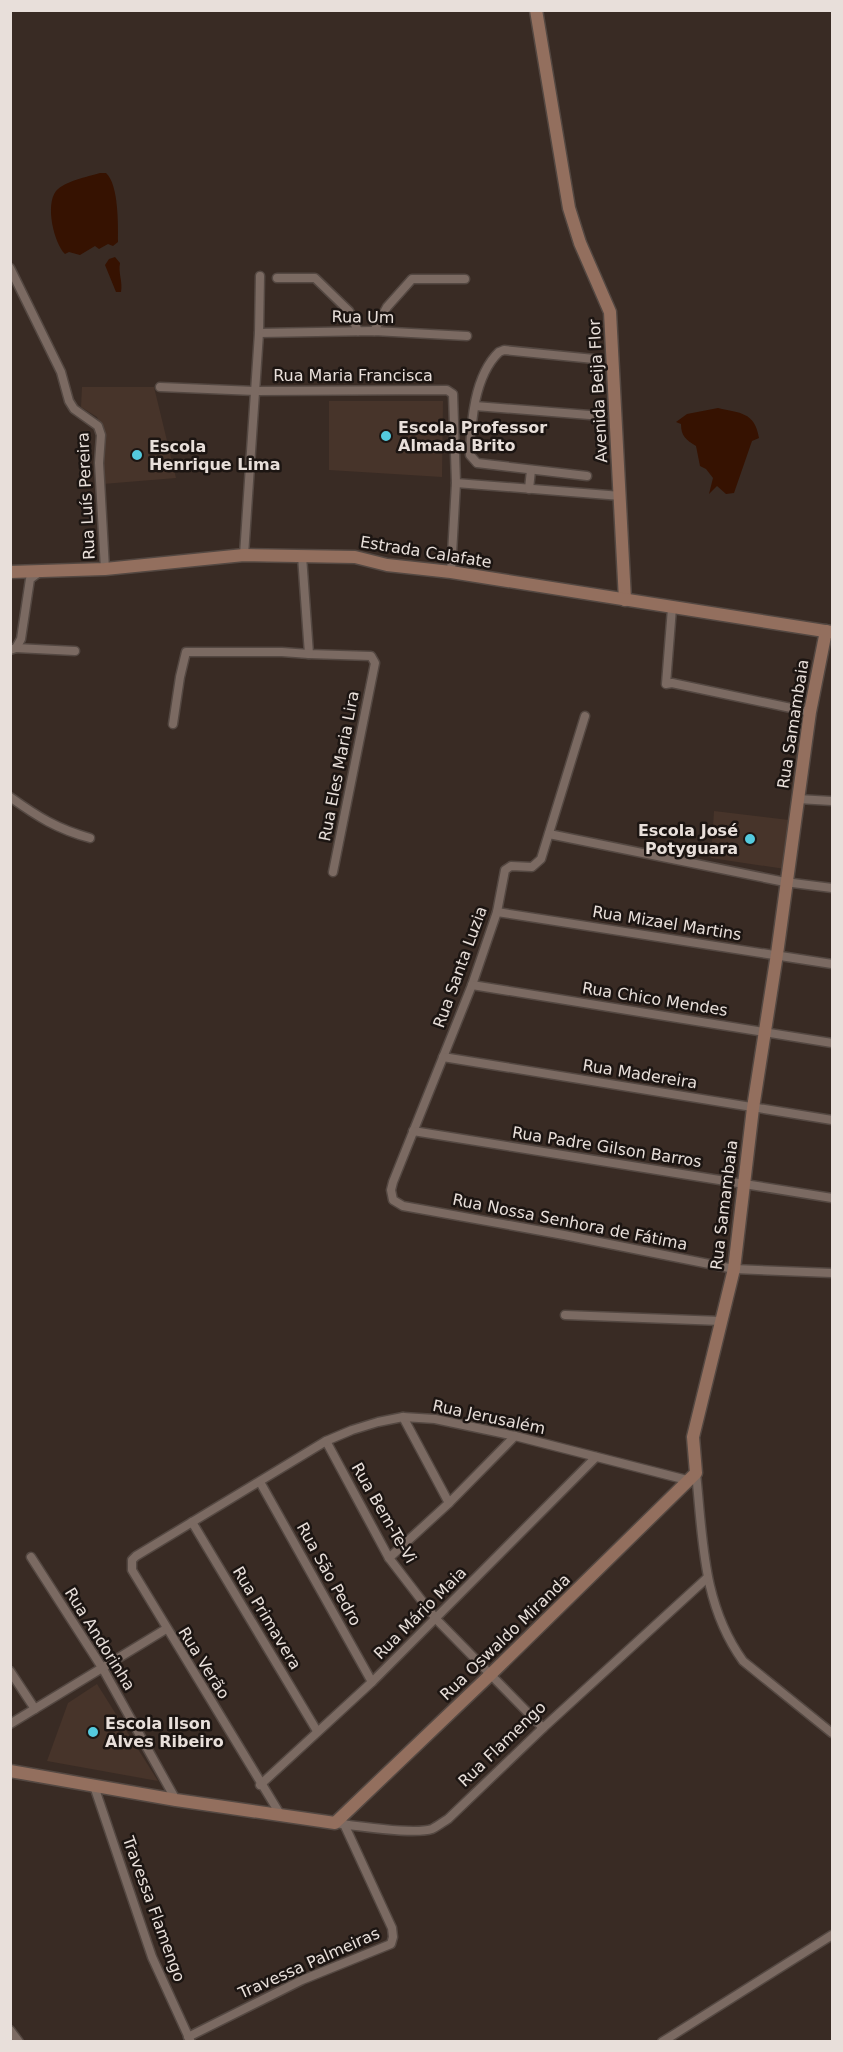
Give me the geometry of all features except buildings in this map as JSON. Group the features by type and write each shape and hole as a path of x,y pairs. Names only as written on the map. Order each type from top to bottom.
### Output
{"street":[{"name":"Avenida Beija Flor","path":"536,10 569,208 580,243 610,312 625,600"},
{"name":"Rua Luís Pereira","path":"10,268 62,372 69,401 74,409 98,426 101,435 99,463 105,569"},
{"path":"244,555 259,333 260,276"},
{"path":"277,278 315,279 349,311 358,331"},
{"path":"374,331 387,307 412,279 465,279"},
{"name":"Rua Um","path":"259,333 374,331 467,336"},
{"path":"587,476 477,463 472,460 470,446 475,405 484,373 499,352 504,350 594,359"},
{"path":"160,387 255,391"},
{"name":"Rua Maria Francisca","path":"255,391 447,390 453,394 456,483 451,572"},
{"path":"475,405 602,416"},
{"path":"529,489 531,470"},
{"path":"456,483 621,496"},
{"name":"Estrada Calafate","path":"10,572 38,573 105,569 244,555 355,557 387,565 451,572 829,632"},
{"path":"173,724 186,652 309,654 302,556"},
{"path":"13,649 21,639 30,579 38,573"},
{"path":"672,608 666,684 672,683 810,712"},
{"name":"Rua Samambaia","path":"829,632 810,712 777,954 753,1108 734,1269 693,1437 692,1476 707,1578 725,1631 743,1661 832,1733"},
{"path":"13,649 75,651"},
{"name":"Rua Eles Maria Lira","path":"309,654 371,657 374,665 333,872"},
{"name":"Rua Santa Luzia","path":"393,1182 472,985 497,912 505,870 511,866 536,866 541,859 585,716"},
{"path":"10,797 64,831 90,838"},
{"path":"798,799 832,801"},
{"path":"549,834 786,882 832,888"},
{"name":"Rua Mizael Martins","path":"497,912 832,964"},
{"name":"Rua Chico Mendes","path":"472,985 832,1043"},
{"name":"Rua Madereira","path":"443,1057 832,1120"},
{"name":"Rua Padre Gilson Barros","path":"413,1131 832,1198"},
{"name":"Rua Nossa Senhora de Fátima","path":"393,1182 391,1191 393,1200 403,1206 734,1269 832,1274"},
{"path":"566,1315 721,1321"},
{"path":"403,1417 449,1503"},
{"name":"Rua Jerusalém","path":"136,1556 326,1441 369,1424 403,1417 435,1419 515,1436 596,1457 692,1476"},
{"path":"389,1558 449,1503 515,1436"},
{"name":"Rua Bem-Te-Vi","path":"326,1441 389,1558 436,1619 543,1728"},
{"name":"Rua Mário Maia","path":"260,1785 372,1682 596,1457"},
{"name":"Rua Oswaldo Miranda","path":"340,1824 692,1476"},
{"name":"Rua São Pedro","path":"260,1482 372,1682"},
{"name":"Rua Primavera","path":"192,1522 317,1731"},
{"name":"Rua Verão","path":"136,1556 132,1560 132,1570 260,1785 280,1814"},
{"name":"Rua Andorinha","path":"31,1557 103,1669 176,1800"},
{"name":"Rua Flamengo","path":"10,1771 176,1800 340,1824 396,1829 431,1829 448,1819 543,1728 707,1578"},
{"path":"10,1724 166,1629"},
{"path":"10,1671 35,1709"},
{"name":"Travessa Flamengo","path":"94,1786 152,1957 189,2039"},
{"name":"Travessa Palmeiras","path":"189,2039 302,1980 391,1944 392,1928 340,1824"},
{"path":"662,2042 832,1935"},
{"path":"10,2030 20,2042"}],"shaded area":[{"path":"106,173 116,196 118,242 113,246 108,244 99,249 95,246 80,255 69,252 65,254 57,241 52,224 53,197 56,191 65,185"},
{"path":"115,257 120,263 121,292 116,292 105,265 109,259"},
{"name":"Escola Henrique Lima","path":"82,387 154,387 176,478 103,484 102,432 97,417 81,407"},
{"name":"Escola Professor Almada Brito","path":"329,401 443,401 442,477 329,470"},
{"path":"718,408 750,418 757,429 759,438 752,441 734,493 726,494 717,486 709,494 713,478 706,469 700,466 696,446 689,442 682,432 681,424 676,422 687,414"},
{"name":"Escola José Potyguara","path":"714,811 789,820 785,869 711,858"},
{"name":"Escola Ilson Alves Ribeiro","path":"97,1684 158,1781 47,1761 68,1703"}],"place":[{"name":"Escola Professor Almada Brito","path":"386,436"},
{"name":"Escola Henrique Lima","path":"137,455"},
{"name":"Escola José Potyguara","path":"750,839"},
{"name":"Escola Ilson Alves Ribeiro","path":"93,1732"}]}
